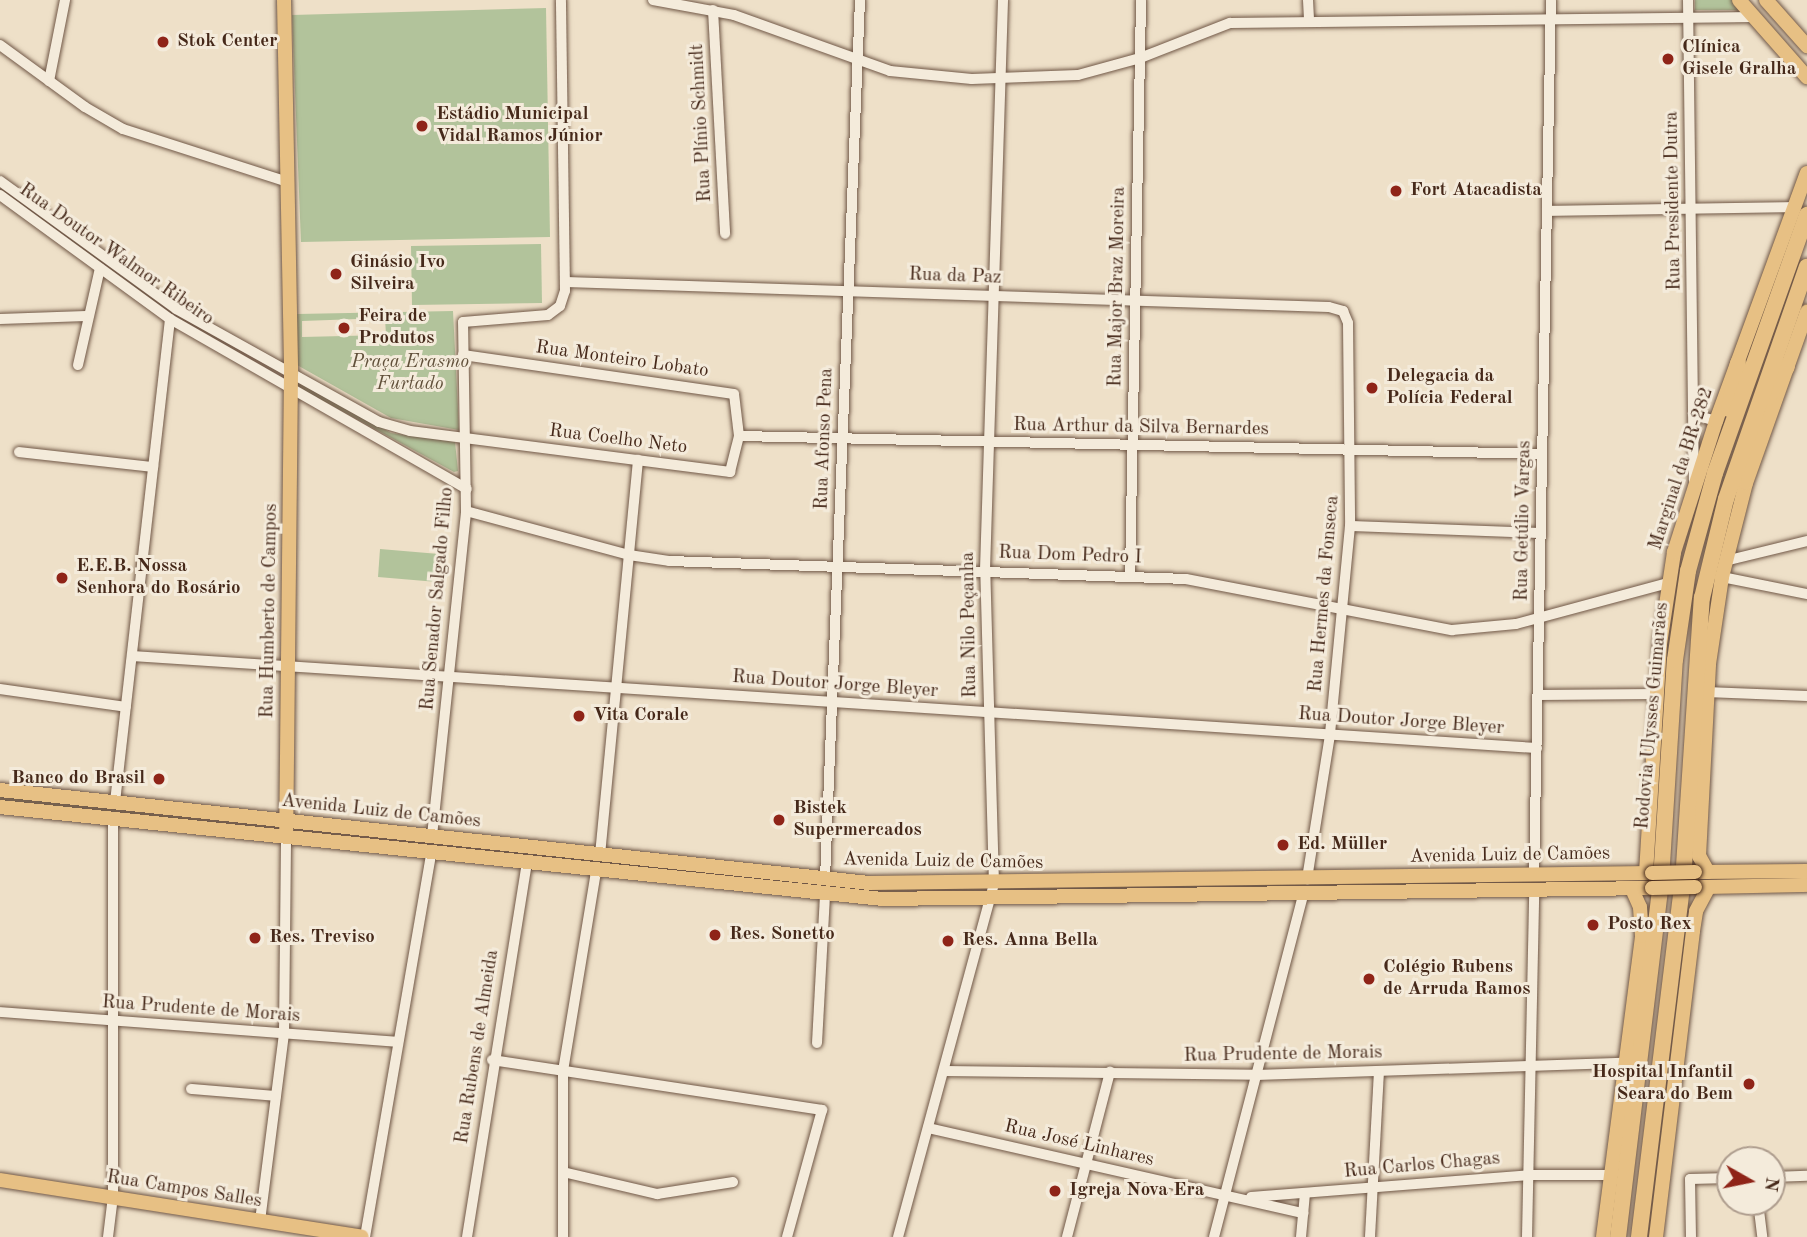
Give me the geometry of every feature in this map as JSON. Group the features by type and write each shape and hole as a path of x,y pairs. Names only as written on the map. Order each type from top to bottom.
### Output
{"highway":[{"name":"Rodovia Ulysses Guimarães","path":"1618,1237 1661,880 1678,630 1695,541 1801,211"},
{"name":"Rodovia Ulysses Guimarães","path":"1639,1237 1683,881 1698,626 1717,531 1807,267"},
{"path":"1727,438 1738,363"},
{"path":"1750,430 1787,366"}],"main road":[{"name":"Rua Humberto de Campos","path":"284,0 291,382 286,838"},
{"path":"1739,0 1807,77"},
{"path":"1766,0 1807,46"},
{"name":"Marginal da BR-282","path":"1650,878 1657,694 1668,583 1693,487 1738,363 1801,211 1807,173"},
{"path":"1656,1237 1693,931 1702,880 1699,856 1706,692 1722,577 1746,482 1807,312"},
{"name":"Avenida Luiz de Camões","path":"0,790 825,879 994,884 1534,875 1807,885"},
{"name":"Avenida Luiz de Camões","path":"0,807 825,895 991,900 1632,889 1650,878"},
{"name":"Avenida Luiz de Camões","path":"1702,880 1807,871"},
{"path":"1534,875 1534,890"},
{"path":"1604,1237 1623,1063 1642,936 1640,907 1632,889"},
{"name":"Rua Campos Salles","path":"0,1180 364,1237"}],"street":[{"path":"49,80 65,0"},
{"path":"561,0 566,282"},
{"path":"653,0 713,10 762,23 858,60 915,76 1000,79 1078,75 1140,58 1213,27 1309,22 1754,17"},
{"name":"Rua Afonso Pena","path":"825,879 860,0"},
{"name":"Rua Nilo Peçanha","path":"898,1237 994,884 985,570 1003,0"},
{"name":"Rua Major Braz Moreira","path":"1130,575 1141,0"},
{"path":"1308,0 1309,22"},
{"name":"Rua Getúlio Vargas","path":"1534,875 1551,0"},
{"name":"Rua Presidente Dutra","path":"1688,0 1693,487"},
{"name":"Rua Plínio Schmidt","path":"713,10 725,234"},
{"path":"0,45 123,129 288,182"},
{"name":"Rua Doutor Walmor Ribeiro","path":"0,181 176,309 467,489"},
{"name":"Rua Doutor Walmor Ribeiro","path":"0,195 170,318 291,382 389,426 466,438"},
{"path":"1547,211 1691,208 1801,211"},
{"path":"79,365 86,316 100,268"},
{"name":"Rua da Paz","path":"566,282 1329,307 1343,311"},
{"name":"Rua Senador Salgado Filho","path":"432,836 466,510 463,322 548,315 561,306 566,282"},
{"name":"Rua Hermes da Fonseca","path":"1307,879 1330,735 1344,612 1350,526 1348,323 1343,311"},
{"path":"0,319 86,316"},
{"path":"115,803 170,318"},
{"name":"Rua Monteiro Lobato","path":"463,355 734,394 739,436"},
{"path":"1694,402 1702,416 1716,421"},
{"name":"Rua Arthur da Silva Bernardes","path":"739,436 1542,454"},
{"name":"Rua Coelho Neto","path":"466,438 730,472 739,436"},
{"path":"19,452 153,467"},
{"path":"600,855 639,460"},
{"name":"Rua Dom Pedro I","path":"466,510 629,555 669,561 1130,575 1214,582 1344,612 1452,630 1539,618 1668,583"},
{"path":"1350,526 1541,533"},
{"path":"1725,561 1807,541"},
{"path":"1722,577 1807,594"},
{"name":"Rua Doutor Jorge Bleyer","path":"132,656 1537,748"},
{"path":"0,689 126,708"},
{"path":"1706,692 1807,696"},
{"path":"1538,695 1657,694"},
{"path":"108,1237 113,1198 113,820"},
{"name":"Rua Humberto de Campos","path":"260,1221 284,1033 286,838"},
{"path":"364,1237 431,854"},
{"name":"Rua Rubens de Almeida","path":"467,1237 492,1060 527,864"},
{"path":"563,1237 563,1072 596,872"},
{"path":"1527,1237 1534,890"},
{"path":"817,1043 825,895"},
{"path":"1214,1237 1303,895"},
{"name":"Rua Prudente de Morais","path":"0,1012 398,1042"},
{"path":"492,1060 822,1110 787,1237"},
{"name":"Rua Prudente de Morais","path":"944,1071 1256,1075 1623,1063"},
{"path":"1370,1237 1379,1071"},
{"path":"1067,1237 1110,1072"},
{"path":"191,1089 276,1096"},
{"name":"Rua José Linhares","path":"928,1128 1303,1213"},
{"path":"562,1172 657,1194 733,1182"},
{"name":"Rua Carlos Chagas","path":"1238,1198 1529,1175 1610,1175"},
{"path":"1786,1177 1807,1176"},
{"path":"1691,1237 1690,1179 1716,1178"},
{"path":"1301,1237 1305,1193"},
{"path":"1760,1216 1762,1237"}],"green space":[{"path":"1695,0 1732,0 1741,10 1695,10"},
{"name":"Estádio Municipal Vidal Ramos Júnior","path":"546,8 550,237 301,242 292,15"},
{"path":"541,244 542,303 412,305 411,246"},
{"name":"Praça Erasmo Furtado","path":"453,311 459,430 391,418 297,365 297,314","holes":["385,318 386,335 302,337 302,321"]},
{"path":"298,381 391,433 455,442 458,471 454,472 296,386"},
{"path":"380,549 439,554 437,582 378,577"},
{"path":"0,796 263,827 273,828 0,801"},
{"path":"1517,882 1457,887 1049,890 1083,886"}],"place":[{"name":"Stok Center","path":"163,42"},
{"name":"Clínica Gisele Gralha","path":"1668,59"},
{"name":"Estádio Municipal Vidal Ramos Júnior","path":"422,126"},
{"name":"Fort Atacadista","path":"1396,191"},
{"name":"Ginásio Ivo Silveira","path":"336,274"},
{"name":"Feira de Produtos","path":"344,328"},
{"name":"Delegacia da Polícia Federal","path":"1372,388"},
{"name":"E.E.B. Nossa Senhora do Rosário","path":"62,578"},
{"name":"Vita Corale","path":"579,716"},
{"name":"Banco do Brasil","path":"159,779"},
{"name":"Bistek Supermercados","path":"779,820"},
{"name":"Ed. Müller","path":"1283,845"},
{"name":"Posto Rex","path":"1593,925"},
{"name":"Res. Sonetto","path":"715,935"},
{"name":"Res. Treviso","path":"255,938"},
{"name":"Res. Anna Bella","path":"948,941"},
{"name":"Colégio Rubens de Arruda Ramos","path":"1369,979"},
{"name":"Hospital Infantil Seara do Bem","path":"1749,1084"},
{"name":"Igreja Nova Era","path":"1055,1191"}]}
